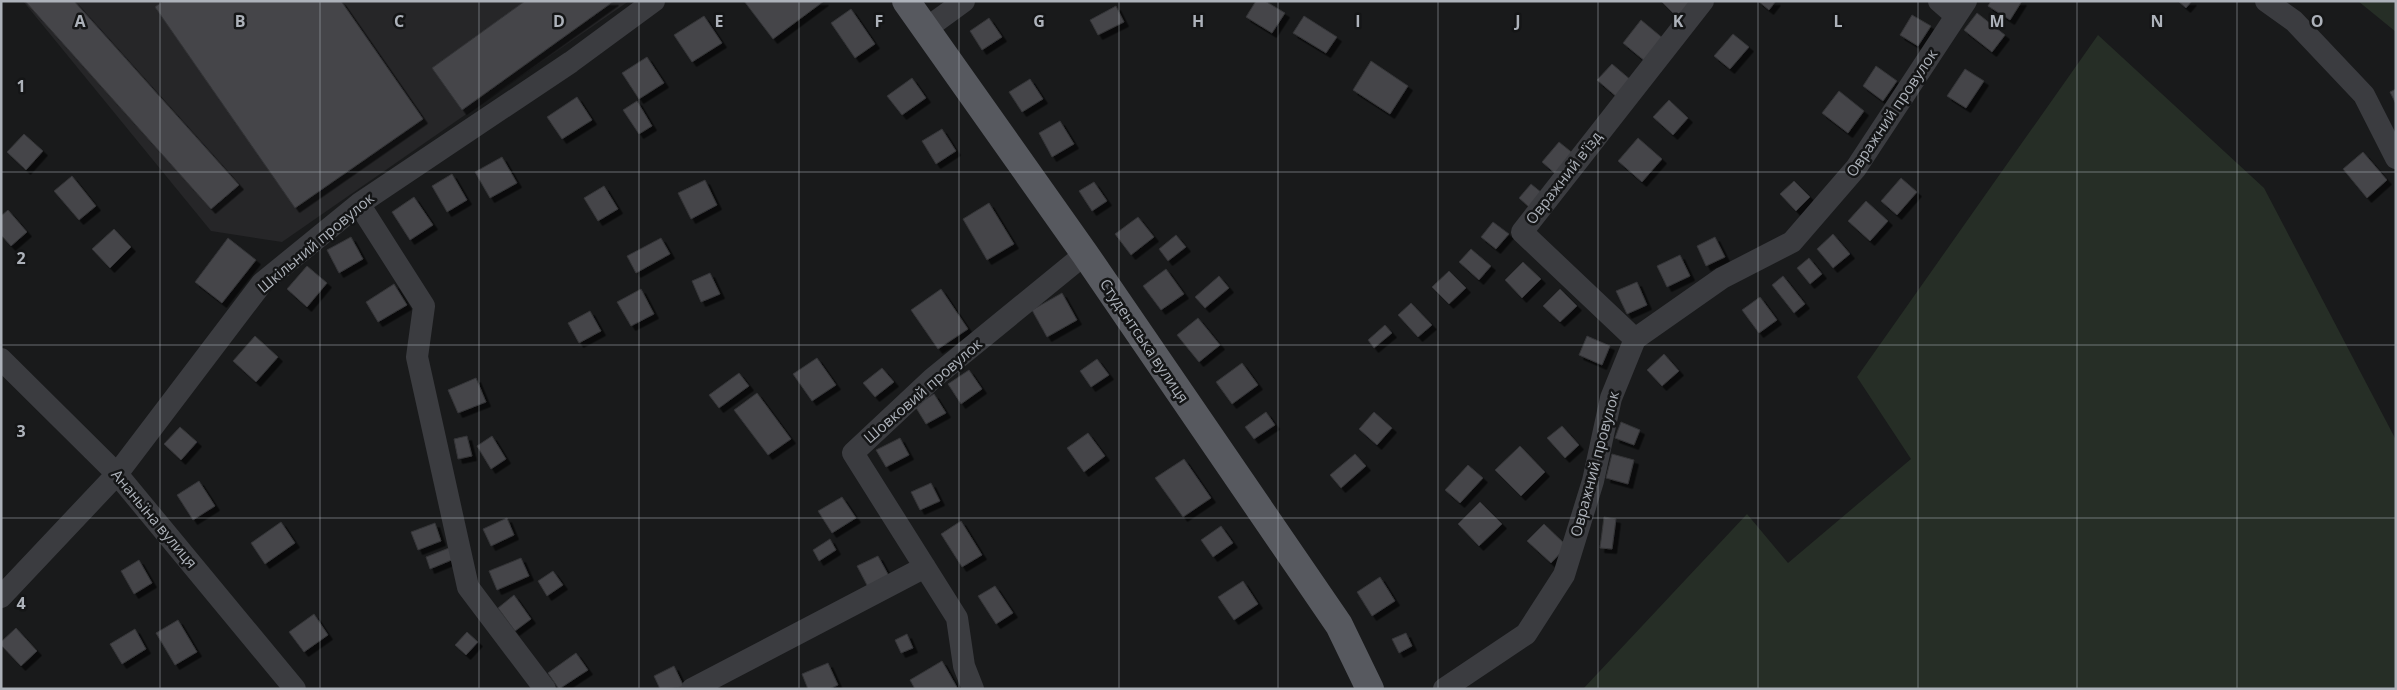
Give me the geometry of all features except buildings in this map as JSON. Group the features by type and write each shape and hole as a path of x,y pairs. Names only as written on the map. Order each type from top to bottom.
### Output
{"main road":[{"name":"Студентська вулиця","path":"906,1 927,28 1085,254 1339,625 1370,689"}],"street":[{"name":"Шкільний провулок","path":"1,597 116,474 262,283 359,204 571,62 654,1"},
{"path":"927,28 964,1"},
{"name":"Овражний в'їзд","path":"1635,339 1522,232 1703,1"},
{"path":"1939,1 1961,9"},
{"path":"2266,1 2294,21 2364,95 2396,158"},
{"name":"Овражний провулок","path":"1444,689 1526,634 1564,575 1593,481 1611,398 1635,339 1722,278 1792,242 1856,168 1961,9"},
{"path":"359,204 424,306 417,357 468,587 545,689"},
{"name":"Шовковий провулок","path":"973,689 964,666 957,618 852,453 932,379 1085,254"},
{"name":"Ананьїна вулиця","path":"1,359 116,474 295,689"},
{"path":"692,689 925,567"}],"shaded area":[{"path":"23,1 629,1 282,242 211,231"},
{"path":"2358,1 2396,1 2396,32"},
{"path":"2098,35 2264,188 2396,440 2396,689 1583,689 1747,514 1788,563 1911,459 1857,377"}]}
